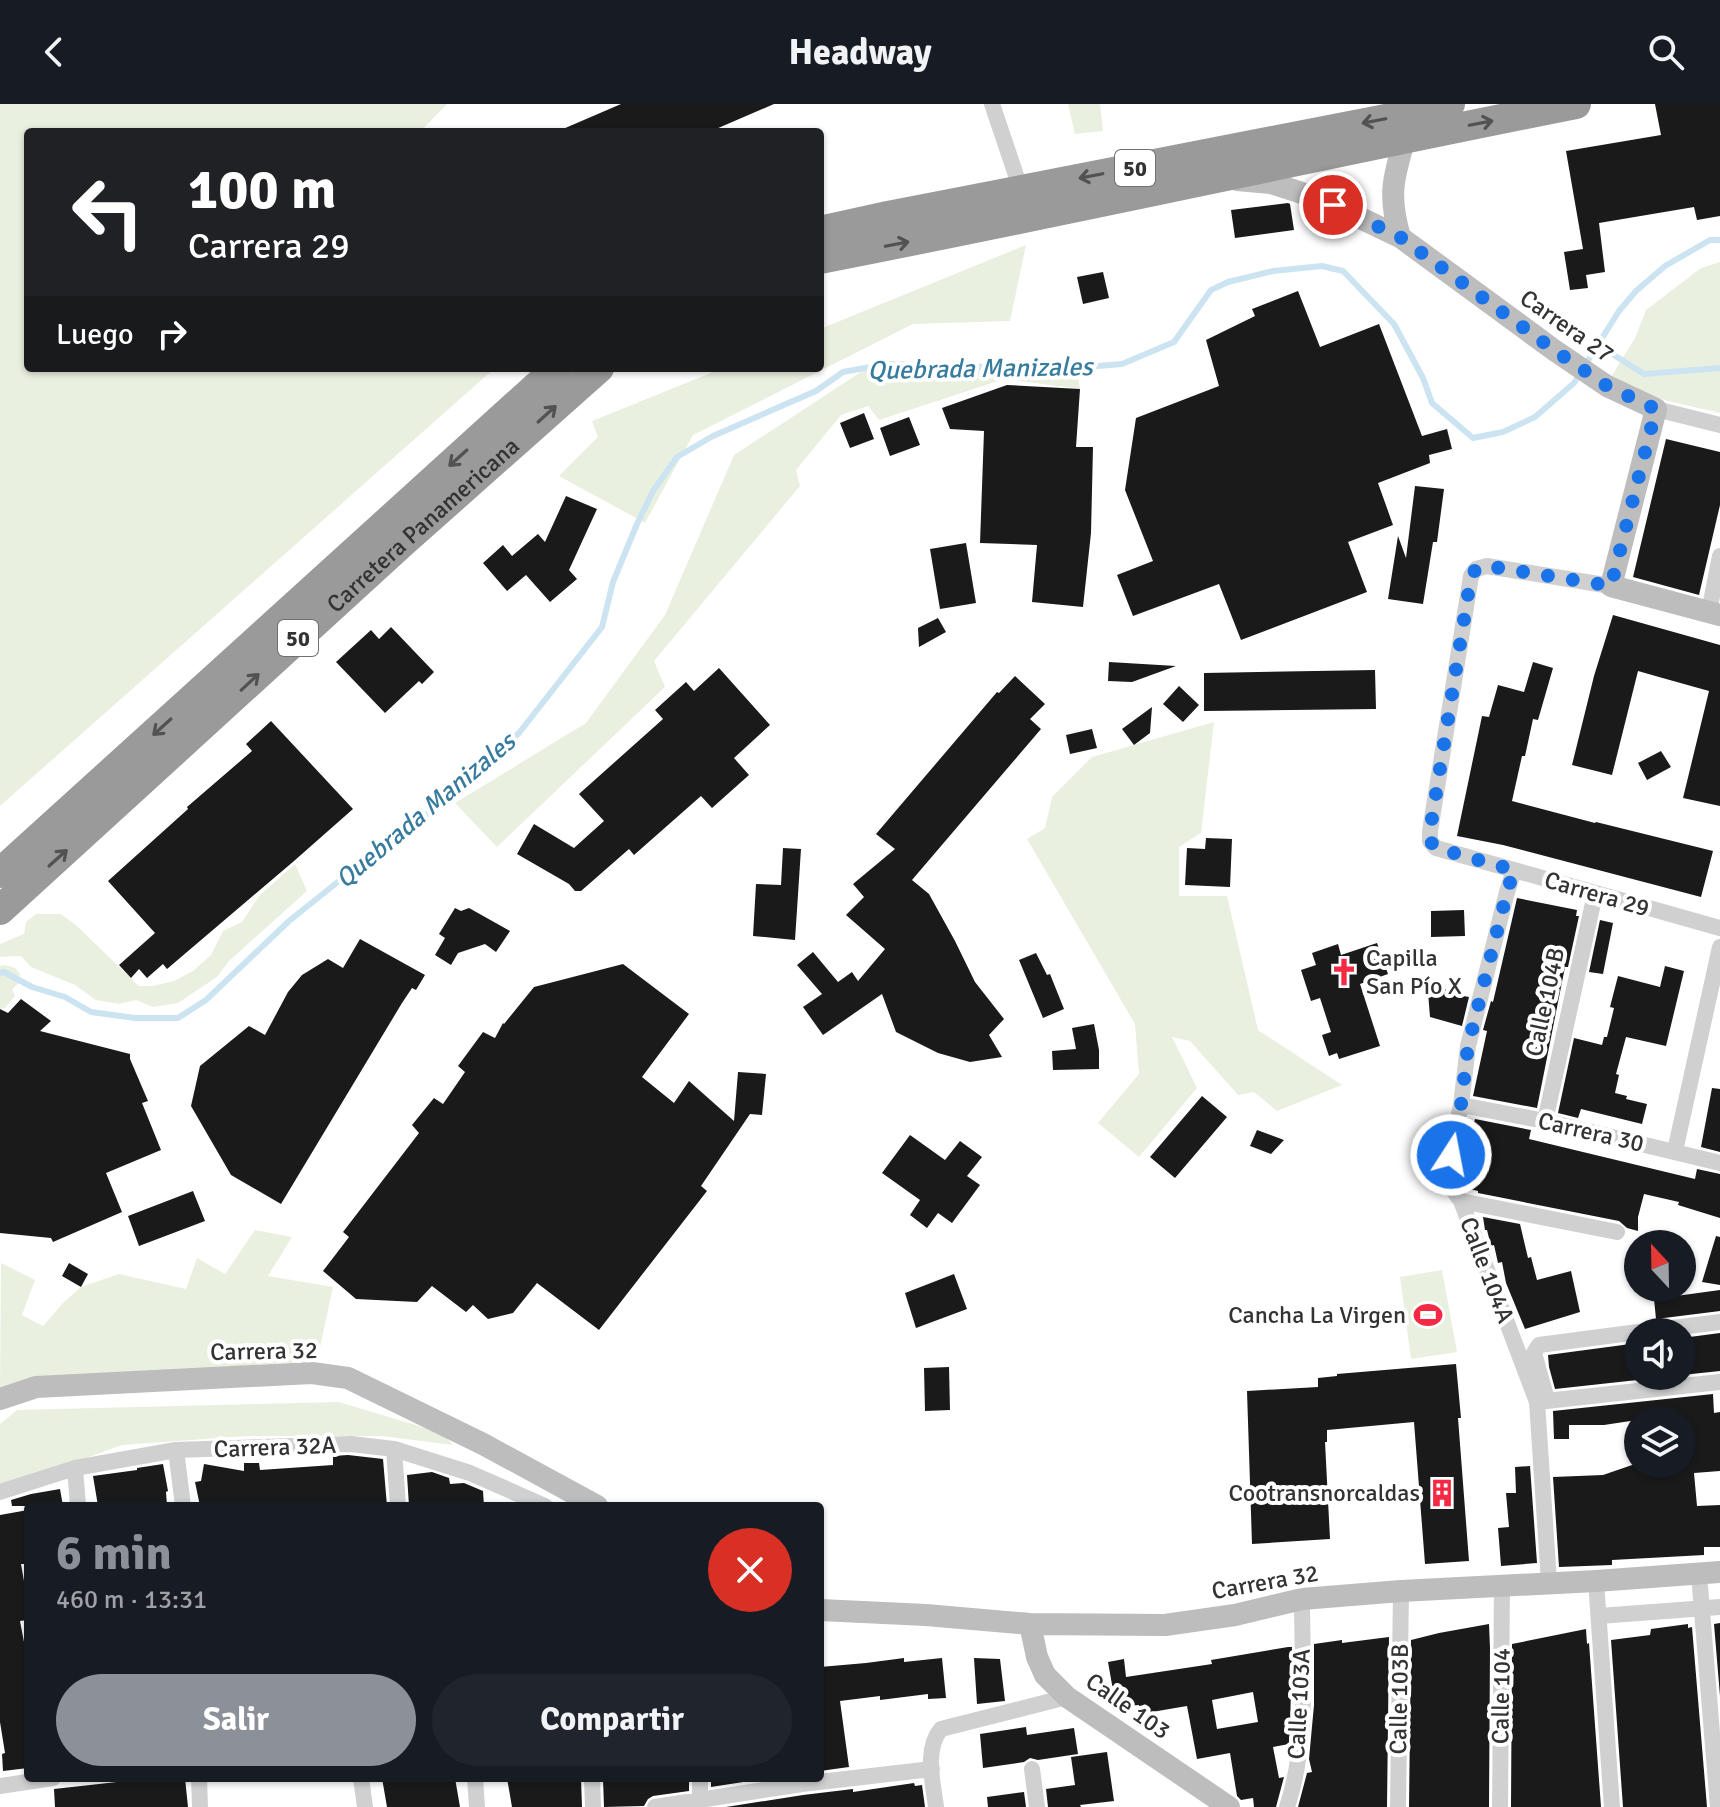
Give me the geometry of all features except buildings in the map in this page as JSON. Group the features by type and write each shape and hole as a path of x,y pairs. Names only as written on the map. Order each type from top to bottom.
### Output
{"highway":[{"name":"50","path":"824,230 1450,104"},
{"name":"50","path":"824,258 1576,104"},
{"name":"Carretera Panamericana","path":"0,873 553,372"},
{"name":"Carretera Panamericana","path":"0,910 594,372"}],"main road":[{"path":"1400,237 1393,214 1392,194 1393,176 1405,138"},
{"name":"Carrera 27","path":"1216,178 1271,183 1333,205 1400,237 1607,386 1656,409"},
{"path":"1656,409 1611,586 1714,614"},
{"name":"Carrera 32","path":"0,1399 36,1387 312,1373 348,1378 483,1444 590,1502"},
{"name":"Carrera 32","path":"824,1610 1030,1624 1165,1625 1235,1615 1302,1599 1709,1573"},
{"name":"Calle 103","path":"1030,1624 1037,1657 1045,1675 1067,1697 1229,1807"}],"street":[{"path":"992,104 1021,190"},
{"name":"Carrera 27","path":"1656,409 1720,425"},
{"path":"1714,614 1720,556"},
{"name":"Carrera 29","path":"1611,586 1487,566 1476,569 1471,576 1430,841 1436,848 1720,928"},
{"name":"Calle 104A","path":"1514,870 1468,1046 1461,1105 1445,1179 1461,1201 1542,1401"},
{"name":"Calle 104B","path":"1545,1121 1595,894"},
{"path":"1675,1151 1720,947"},
{"name":"Carrera 30","path":"1461,1105 1545,1121 1720,1163"},
{"path":"1461,1201 1617,1232"},
{"path":"1696,1325 1720,1322"},
{"name":"Calle 104A","path":"1549,1582 1542,1401 1534,1353 1539,1345 1624,1334"},
{"path":"1542,1401 1720,1382"},
{"name":"Carrera 32A","path":"0,1492 75,1468 176,1450 351,1444 394,1449 470,1473 536,1502"},
{"path":"394,1449 398,1502"},
{"path":"176,1450 182,1502"},
{"path":"75,1468 78,1502"},
{"path":"1709,1573 1702,1608 1718,1807"},
{"path":"1596,1581 1612,1807"},
{"name":"Calle 104","path":"1500,1807 1502,1585"},
{"name":"Calle 103B","path":"1398,1807 1401,1591"},
{"name":"Calle 103A","path":"1287,1807 1302,1723 1302,1599"},
{"path":"1599,1616 1720,1607"},
{"path":"936,1807 933,1738 941,1729 1067,1697"},
{"path":"824,1779 932,1769"},
{"path":"1032,1769 1037,1807"},
{"path":"0,1786 26,1782"},
{"path":"199,1782 200,1807"},
{"path":"362,1782 365,1807"},
{"path":"475,1782 477,1807"},
{"path":"592,1782 593,1807"},
{"path":"700,1782 700,1800"},
{"path":"655,1807 797,1782"}],"green space":[{"path":"0,104 447,104 424,128 24,128 24,372 490,372 0,806"},
{"path":"1068,104 1100,104 1103,131 1075,134"},
{"path":"1026,245 1010,321 913,324 824,369 824,327"},
{"path":"1720,262 1720,413 1608,382 1635,338 1646,310 1701,268"},
{"path":"870,366 1076,366 1080,389 1004,379 879,420 868,406 841,415 796,470 800,486 654,661 665,687 497,847 455,803 586,723 665,615 734,455"},
{"path":"713,372 818,372 693,435 645,523 559,476 598,437 592,421"},
{"path":"1214,722 1201,833 1179,847 1179,896 1227,896 1258,1030 1342,1085 1277,1111 1254,1092 1238,1095 1190,1041 1172,1037 1197,1088 1139,1157 1098,1123 1139,1074 1135,1024 1027,839 1045,828 1052,797 1092,757"},
{"path":"295,864 307,891 229,961 217,977 178,1003 153,1007 136,1000 119,1004 96,1000 75,985 31,967 21,956 0,957 0,944 24,934 26,922 36,914 61,914 139,986 174,981 193,971 211,955 223,931 242,922 259,896"},
{"path":"0,966 15,968 20,974 19,983 12,989 15,996 5,1008 0,1009"},
{"path":"255,1230 292,1237 268,1276 333,1287 317,1361 34,1379 0,1392 1,1263 35,1280 22,1315 43,1326 81,1287 119,1274 186,1289 197,1258 225,1274"},
{"name":"Cancha La Virgen","path":"1442,1270 1457,1352 1411,1359 1400,1277"},
{"path":"339,1402 442,1433 453,1445 382,1436 246,1436 122,1445 0,1489 0,1424 17,1410"}],"waterway":[{"name":"Quebrada Manizales","path":"0,973 65,997 91,1012 135,1018 178,1018 206,1000 289,921 438,806 519,733 602,627 613,582 637,524 653,491 677,457 713,436 816,391 843,372 887,364 1062,369 1122,364 1174,342 1211,290 1228,282 1273,271 1322,266 1343,271 1394,324 1423,378 1432,403 1473,438 1503,432 1535,417 1574,383 1619,311 1636,291 1665,266 1710,240 1720,240"},
{"path":"1598,345 1644,374 1720,368"}],"place":[{"name":"Capilla San Pío X","path":"1344,972"},
{"name":"Cancha La Virgen","path":"1428,1315"},
{"name":"Cootransnorcaldas","path":"1442,1493"}],"route":[{"path":"1333,205 1400,237 1607,386 1656,409 1611,586 1487,566 1476,569 1471,576 1430,841 1436,848 1514,870 1468,1046 1451,1155"}]}
